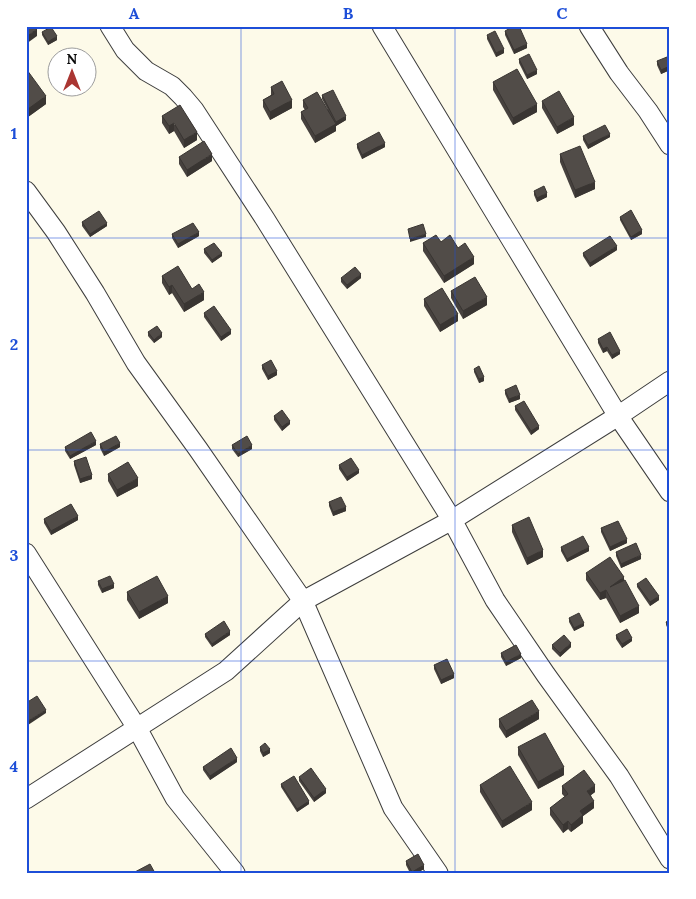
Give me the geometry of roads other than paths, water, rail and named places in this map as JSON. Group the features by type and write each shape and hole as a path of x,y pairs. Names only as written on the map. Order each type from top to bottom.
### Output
{"street":[{"path":"110,26 125,50 146,71 172,86 194,110 265,220 452,520 495,600 546,675 619,776 670,859"},
{"path":"382,26 618,416 670,492"},
{"path":"589,26 619,73 648,111 670,145"},
{"path":"26,191 56,232 136,363 204,457 303,601 393,808 438,873"},
{"path":"26,799 226,672 303,601 452,520 618,416 670,381"},
{"path":"26,553 136,728 175,798 235,873"}]}
